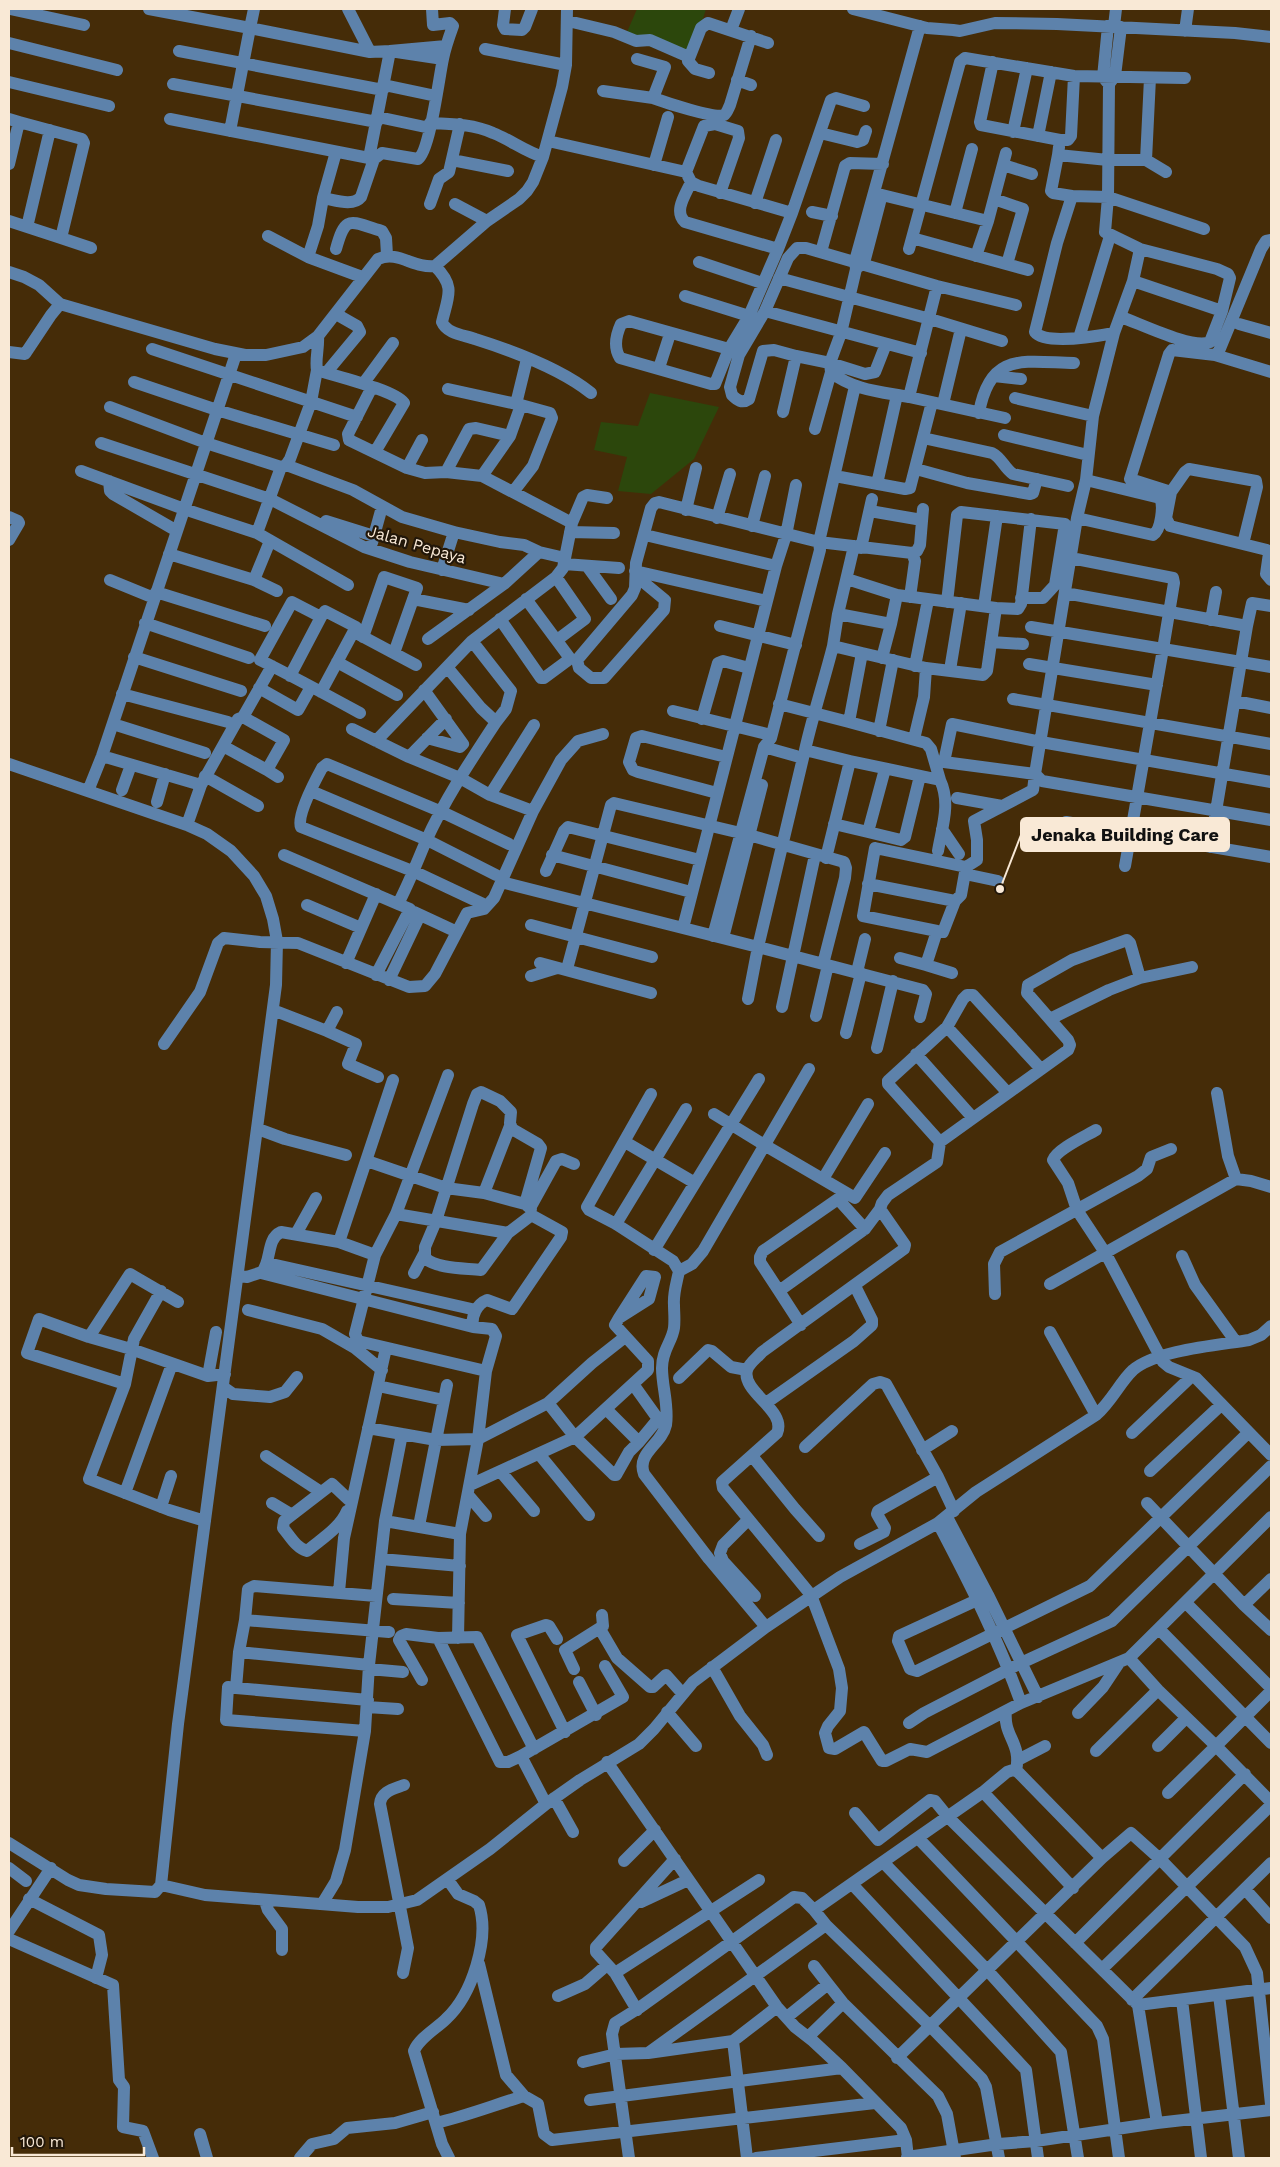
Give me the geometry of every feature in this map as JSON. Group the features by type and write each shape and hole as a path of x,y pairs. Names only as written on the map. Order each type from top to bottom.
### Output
{"street":[{"path":"10,9 84,25"},
{"path":"149,9 370,52 446,46"},
{"path":"230,131 254,9"},
{"path":"347,9 370,52"},
{"path":"170,119 371,159 382,154 418,159 425,150 442,59 452,26 450,23 433,25 432,9"},
{"path":"505,9 503,24 505,29 522,30 532,9"},
{"path":"731,30 739,9"},
{"path":"853,9 923,27 960,31 996,23 1114,27 1271,37"},
{"path":"1116,9 1109,79 1108,197 1104,230 1106,234 1140,249 1212,267 1228,274 1230,279 1222,311 1210,342 1204,344 1188,342 1121,317"},
{"path":"1185,31 1188,9"},
{"path":"9,272 39,285 60,304 236,354 266,355 303,347 318,336 362,277 378,259 387,255 406,259 425,267 435,266 486,221 528,191 548,141 566,65 568,15 636,41 650,40 689,57"},
{"path":"709,73 690,65 688,61 701,28 705,24 712,23 768,43"},
{"path":"815,428 841,333 848,296 878,194 923,27"},
{"path":"603,91 653,98 679,107 721,116 728,111 751,36"},
{"path":"9,42 117,70"},
{"path":"655,63 662,45"},
{"path":"485,49 566,65"},
{"path":"179,51 436,96"},
{"path":"390,51 442,59"},
{"path":"323,198 351,202 358,201 361,197 371,159 390,51"},
{"path":"1028,270 976,256 910,243 960,62 966,58 1074,76 1109,79 1185,78"},
{"path":"637,59 655,63 666,70 653,98"},
{"path":"993,62 980,124 1013,132 1068,140 1071,136 1074,76"},
{"path":"1013,132 1027,68"},
{"path":"1038,136 1051,72"},
{"path":"1146,160 1150,78"},
{"path":"737,80 751,85"},
{"path":"9,82 109,106"},
{"path":"173,84 377,120 430,125 460,124 491,132 530,153 543,157"},
{"path":"878,194 883,164 907,86"},
{"path":"729,349 629,321 624,321 618,329 616,338 616,350 620,358 713,384 718,380 729,349 748,316 778,249 831,100 836,98 864,106"},
{"path":"654,165 668,117"},
{"path":"9,164 14,121 84,140 61,238"},
{"path":"430,204 439,179 449,172 460,124"},
{"path":"720,193 739,138 738,131 715,124 704,126 688,177 680,218 685,222 778,249"},
{"path":"27,227 50,130"},
{"path":"820,133 857,142 863,140 866,131"},
{"path":"755,203 776,140"},
{"path":"1060,140 1051,191 1053,193 1072,196 1108,197 1204,229"},
{"path":"548,141 654,165 688,177 720,193 792,213"},
{"path":"955,213 972,149"},
{"path":"308,257 318,226 323,198 336,152"},
{"path":"1058,155 1108,160 1146,160 1166,172"},
{"path":"976,256 988,221 1004,159 1032,174"},
{"path":"452,160 508,171"},
{"path":"821,252 847,163 883,164"},
{"path":"878,194 988,221"},
{"path":"1072,196 1034,330 1037,335 1044,338 1079,338 1114,333"},
{"path":"994,199 1023,209 1007,264"},
{"path":"456,204 486,221"},
{"path":"812,212 832,216"},
{"path":"9,221 91,248"},
{"path":"336,248 342,227 347,223 353,223 382,230 386,238 387,255"},
{"path":"268,236 308,257 362,277"},
{"path":"1079,338 1110,236"},
{"path":"1215,356 1219,351 1261,249 1266,241 1271,240"},
{"path":"886,344 875,372 871,374 831,367 774,350 763,352 749,399 745,402 740,401 732,395 730,387 736,364 793,250 806,248 937,286 1016,305"},
{"path":"998,881 966,870 875,848 863,916 942,932 954,901 961,895 966,870 977,860 977,840 974,821 1032,790 1054,667 1077,518 1086,480 1093,416 1114,333 1133,282 1140,249"},
{"path":"699,262 762,282"},
{"path":"435,266 448,283 449,290 442,322 445,327 498,346 568,377 591,393"},
{"path":"779,278 930,318 1002,340"},
{"path":"1133,282 1222,311"},
{"path":"877,484 903,396 921,353 937,286"},
{"path":"685,296 748,316"},
{"path":"9,352 25,354 47,319 60,304"},
{"path":"764,311 921,353"},
{"path":"257,533 283,466 290,459 321,372 360,332 357,326 336,314"},
{"path":"1239,324 1271,333"},
{"path":"837,482 910,488 923,438 937,403 961,328"},
{"path":"658,368 670,334"},
{"path":"318,336 319,351 316,361 321,372 401,398 404,403 375,452"},
{"path":"393,343 368,386 348,434 350,440 407,468 425,473 446,472 482,476 513,492 571,527 614,533"},
{"path":"152,350 357,416"},
{"path":"1170,492 1130,479 1167,359 1172,350 1215,356 1271,372"},
{"path":"88,790 113,724 236,354"},
{"path":"784,412 796,356"},
{"path":"482,476 510,436 528,359"},
{"path":"979,413 988,381 1014,362 1074,363"},
{"path":"831,367 845,383 1005,418"},
{"path":"994,376 1020,379"},
{"path":"134,382 217,410 334,445"},
{"path":"718,937 796,645 860,387"},
{"path":"448,389 550,413 552,418 534,466 513,492"},
{"path":"1015,398 1093,416"},
{"path":"110,408 206,443 283,466 353,490 402,517 454,532 532,547 539,552 564,561 587,566 619,568"},
{"path":"446,472 469,429 476,428 510,436"},
{"path":"1004,435 1088,455"},
{"path":"923,438 992,453 1000,458 1011,473 1068,486"},
{"path":"407,468 422,440"},
{"name":"Jalan Pepaya","path":"101,443 270,499 371,549 442,570 504,584"},
{"path":"686,510 696,468"},
{"path":"916,469 968,483 1032,494 1037,479"},
{"path":"1243,544 1257,487 1256,481 1189,469 1185,472 1170,492 1166,518 1170,526 1269,551 1266,574 1271,580"},
{"path":"81,471 184,509 257,533 348,584"},
{"path":"1008,490 1011,473"},
{"path":"717,518 730,474"},
{"path":"752,526 765,476"},
{"path":"1077,518 1153,535 1158,530 1162,503 1160,498 1086,480"},
{"path":"109,481 113,494 177,531"},
{"path":"683,928 749,668 786,535 796,485"},
{"path":"376,741 472,641 556,577 564,561 571,527 583,497 607,498"},
{"path":"636,574 665,600 664,610 604,678 591,678 579,668 577,660 632,595 636,574 645,536 655,503 659,502 821,545 858,547 912,553 917,551 920,545 923,514 871,505 858,547 847,579 838,614 832,646 758,947 748,999"},
{"path":"371,549 382,507"},
{"path":"293,511 374,536"},
{"path":"947,602 958,513 1063,522 1065,526 1055,585 1043,598 1021,598"},
{"path":"832,646 920,667 985,674 991,642 990,607 997,516"},
{"path":"9,517 18,521 9,540"},
{"path":"847,579 897,594 928,600 1016,610 1020,606 1031,519"},
{"path":"442,570 454,532"},
{"path":"645,536 776,566"},
{"path":"254,580 270,541"},
{"path":"428,639 504,584 539,552"},
{"path":"910,596 915,560 912,553"},
{"path":"169,554 254,580 277,591"},
{"path":"1071,558 1170,576 1174,579 1164,649 1125,866"},
{"path":"587,566 611,599"},
{"path":"636,574 767,601"},
{"path":"259,688 298,710 316,690 358,634 384,577 417,588 394,653"},
{"path":"556,577 585,619 557,640"},
{"path":"110,580 155,595 265,626"},
{"path":"1211,620 1216,592"},
{"path":"880,731 891,624 897,594"},
{"path":"1065,594 1247,626"},
{"path":"413,599 469,610"},
{"path":"500,619 541,678 544,678 567,662 569,657 526,599"},
{"path":"914,739 924,697 920,667 928,600"},
{"path":"321,617 292,602 260,660 360,713"},
{"path":"950,670 961,604"},
{"path":"1210,847 1252,604 1271,606"},
{"path":"290,676 325,611 356,628 358,634 416,665"},
{"path":"838,614 891,624"},
{"path":"145,623 250,658"},
{"path":"720,626 759,634 796,645"},
{"path":"1031,627 1271,668"},
{"path":"389,980 409,909 415,872 427,840 460,778 506,709 511,691 472,641"},
{"path":"991,642 1023,644"},
{"path":"849,722 862,653"},
{"path":"134,657 241,691"},
{"path":"702,719 718,663 723,661 749,668"},
{"path":"337,662 397,694"},
{"path":"1029,664 1157,685"},
{"path":"187,825 203,780 238,720 243,717 272,666"},
{"path":"447,667 481,708 496,722"},
{"path":"424,690 462,741 462,746"},
{"path":"122,694 228,722"},
{"path":"1013,699 1271,744"},
{"path":"1235,701 1271,708"},
{"path":"779,704 926,743 931,749 946,797 938,850"},
{"path":"673,711 734,726 769,743 804,754 850,761 940,780"},
{"path":"243,717 284,740 267,770"},
{"path":"409,757 446,719"},
{"path":"113,724 205,754"},
{"path":"1271,782 1041,742 952,724 944,762 1035,774 1042,781 1271,820"},
{"path":"490,795 534,725"},
{"path":"352,729 409,757 460,778 490,795 529,809"},
{"path":"499,878 509,844 561,760 578,741 603,734"},
{"path":"717,793 638,772 630,766 629,762 636,738 642,736 726,757"},
{"path":"427,738 462,746 473,757"},
{"path":"223,746 278,777"},
{"path":"102,756 165,774 203,780 258,806"},
{"path":"782,1007 820,857 834,824 850,761"},
{"path":"9,764 187,825 218,840 254,876 266,896 277,941 276,985 273,1010 158,1888"},
{"path":"481,907 415,872 301,827 299,820 311,791 322,768 327,764 442,812 509,844"},
{"path":"122,790 131,765"},
{"path":"868,832 885,769"},
{"path":"157,802 165,774"},
{"path":"834,824 903,840 920,776"},
{"path":"311,791 427,840 499,878 683,928 893,981 926,992 920,1017"},
{"path":"957,798 1002,806"},
{"path":"563,968 575,938 601,835 611,806 614,803 844,862 846,868 825,964 816,1016"},
{"path":"164,1044 200,992 218,943 224,938 260,942 298,943 409,987 425,986 435,974 467,912 488,906 529,809"},
{"path":"1066,822 1271,857"},
{"path":"546,871 552,854 566,828 700,860"},
{"path":"942,830 959,854"},
{"path":"552,854 691,892"},
{"path":"284,855 376,894 457,932"},
{"path":"868,884 954,901"},
{"path":"346,963 376,894"},
{"path":"307,905 361,928"},
{"path":"376,975 409,909"},
{"path":"531,924 575,938 652,957"},
{"path":"926,965 936,931"},
{"path":"846,1033 865,940"},
{"path":"779,1292 865,1229 888,1195 937,1162 940,1142 1070,1047 1068,1040 1027,993 1027,986 1072,960 1126,940 1130,943 1140,978"},
{"path":"900,958 952,973"},
{"path":"540,963 651,993"},
{"path":"1050,1019 1109,990 1140,978 1192,967"},
{"path":"531,976 563,968"},
{"path":"877,1048 893,981"},
{"path":"940,1142 888,1084 889,1078 947,1027 967,995 973,995 1041,1069"},
{"path":"273,1010 356,1044 348,1064 378,1077"},
{"path":"327,1031 337,1012"},
{"path":"947,1027 1008,1092"},
{"path":"916,1054 973,1118"},
{"path":"679,1271 688,1267 703,1251 766,1146 809,1069"},
{"path":"448,1075 396,1214 375,1254 355,1334 358,1341 486,1371"},
{"path":"654,1250 759,1079"},
{"path":"339,1242 393,1080"},
{"path":"414,1273 424,1254 436,1221 478,1092 483,1092 506,1105 511,1112 510,1126 484,1193"},
{"path":"1217,1093 1228,1156 1236,1179"},
{"path":"651,1094 587,1207 673,1261 679,1271 674,1298 674,1330 666,1346 662,1366 666,1396 666,1427 661,1438 642,1460 642,1469 709,1559 766,1627"},
{"path":"823,1179 868,1104"},
{"path":"616,1224 686,1109"},
{"path":"714,1114 855,1198 885,1153"},
{"path":"510,1126 541,1148 574,1164"},
{"path":"258,1129 285,1139 346,1154"},
{"path":"1096,1130 1062,1150 1054,1156 1053,1160 1068,1183 1077,1210 1106,1254 1163,1362 1170,1368 1196,1378 1271,1455"},
{"path":"624,1142 657,1159 695,1183"},
{"path":"424,1254 427,1260 435,1263 481,1270 508,1233 529,1217 541,1148"},
{"path":"996,1294 994,1264 1000,1252 1144,1172 1152,1156 1171,1149"},
{"path":"529,1209 552,1166 562,1159"},
{"path":"367,1161 446,1188 484,1193 529,1209 563,1234 512,1309 487,1300 484,1301 476,1310 472,1321 473,1327"},
{"path":"1050,1284 1236,1179 1271,1187"},
{"path":"296,1234 316,1198"},
{"path":"801,1325 760,1262 763,1251 838,1199 865,1229"},
{"path":"747,1370 762,1352 904,1249 905,1245 880,1209"},
{"path":"396,1214 508,1233"},
{"path":"264,1268 272,1243 277,1234 281,1232 339,1242 375,1254"},
{"path":"1182,1256 1195,1285 1236,1342"},
{"path":"239,1276 247,1277 264,1268 364,1293 473,1327 492,1329 496,1336 486,1371 478,1439 460,1534 458,1638"},
{"path":"89,1338 130,1274 178,1302"},
{"path":"766,1403 854,1341 872,1325 872,1320 855,1286"},
{"path":"161,1291 137,1332 131,1350 125,1384 88,1476 90,1480 205,1522"},
{"path":"364,1293 476,1310"},
{"path":"248,1310 322,1329 355,1348 382,1370"},
{"path":"469,1490 501,1472 575,1437 648,1370 648,1361 616,1328 619,1318"},
{"path":"125,1384 29,1354 27,1352 39,1319 89,1338 224,1380 234,1394 270,1397 285,1392 296,1377"},
{"path":"9,1843 79,1885 142,1892 158,1888 265,1901 371,1908 400,1905 418,1900 505,1838 550,1801 607,1762 639,1744 654,1729 682,1693 712,1667 766,1627 812,1595 946,1517 976,1492 1096,1415 1110,1402 1135,1368 1161,1356 1257,1337 1271,1326"},
{"path":"208,1376 216,1332"},
{"path":"1050,1332 1096,1415"},
{"path":"344,1343 355,1334"},
{"path":"368,1428 436,1440 478,1439 548,1403 624,1337"},
{"path":"350,1499 332,1484 292,1515 283,1524 283,1528 293,1541 307,1551 345,1517 348,1509 368,1428 386,1348"},
{"path":"679,1378 708,1350 712,1351 731,1367 747,1370"},
{"path":"124,1493 172,1364"},
{"path":"747,1370 750,1386 766,1403 780,1428 777,1433 722,1482 724,1488 748,1520 812,1595 839,1669 842,1688 840,1711 825,1733 830,1748 836,1749 864,1732 882,1761 886,1761 910,1749 927,1752 1021,1703 1124,1661"},
{"path":"1132,1432 1192,1377"},
{"path":"805,1447 874,1384 880,1382 886,1384 938,1477 946,1517 999,1631 1021,1663 1038,1697"},
{"path":"548,1403 575,1437 616,1475 630,1452 658,1419 633,1384"},
{"path":"419,1526 447,1385"},
{"path":"378,1386 444,1400"},
{"path":"1150,1471 1221,1404"},
{"path":"606,1409 639,1442"},
{"path":"922,1450 952,1431"},
{"path":"983,1597 899,1636 898,1641 910,1669 917,1671 1090,1586 1248,1433"},
{"path":"322,1904 336,1881 344,1856 365,1731 369,1667 385,1521 402,1434"},
{"path":"540,1454 589,1515"},
{"path":"266,1456 322,1492"},
{"path":"752,1456 819,1536"},
{"path":"909,1723 1009,1669 1112,1621 1271,1466"},
{"path":"501,1472 534,1512"},
{"path":"161,1507 171,1476"},
{"path":"860,1544 884,1532 885,1528 877,1514 878,1511 938,1477"},
{"path":"469,1490 486,1516"},
{"path":"339,1592 350,1499"},
{"path":"272,1503 292,1515"},
{"path":"1147,1503 1215,1572 1244,1605 1271,1630"},
{"path":"167,1520 190,1518"},
{"path":"1078,1713 1124,1661 1160,1630 1215,1572 1271,1518"},
{"path":"748,1520 723,1545 720,1553 724,1561 755,1596"},
{"path":"385,1521 460,1534"},
{"path":"381,1559 460,1566"},
{"path":"1244,1605 1271,1579"},
{"path":"236,1688 248,1589 251,1586 376,1596"},
{"path":"394,1599 459,1603"},
{"path":"1168,1793 1271,1689 1186,1603"},
{"path":"574,1669 565,1650 600,1629 604,1624 602,1615"},
{"path":"245,1620 389,1632"},
{"path":"557,1639 550,1626 546,1625 518,1635 564,1732"},
{"path":"600,1629 618,1658 650,1687 653,1687 666,1674 682,1693"},
{"path":"1160,1630 1271,1743"},
{"path":"999,1631 1009,1669 1021,1703"},
{"path":"422,1680 400,1640 401,1636 406,1634 438,1638 477,1637 534,1749"},
{"path":"438,1638 500,1762 508,1762 521,1756 623,1697 606,1666"},
{"path":"239,1652 403,1672"},
{"path":"1102,1969 1271,1803 1216,1746 1158,1690 1124,1661"},
{"path":"712,1667 740,1716 763,1745 767,1755"},
{"path":"579,1682 596,1714"},
{"path":"365,1731 226,1720 228,1687 398,1709"},
{"path":"1096,1750 1158,1690"},
{"path":"1006,1711 1005,1721 1016,1747 1017,1765 1102,1858"},
{"path":"667,1712 696,1746"},
{"path":"1158,1746 1186,1718"},
{"path":"814,1910 948,1817 1045,1746"},
{"path":"521,1756 573,1832"},
{"path":"607,1762 777,2007 795,2027 842,2068 901,2128 906,2140 908,2158 955,2154 998,2144 1036,2142 1115,2128 1271,2110"},
{"path":"1075,1943 1244,1774"},
{"path":"402,1973 408,1948 380,1797 384,1793 404,1784"},
{"path":"983,1792 1073,1888"},
{"path":"855,1813 878,1840 930,1800 936,1801 948,1817 1102,1969 1135,2003 1157,2123"},
{"path":"624,1861 655,1830"},
{"path":"897,2058 1102,1858 1131,1833 1160,1859 1245,1947 1265,1989 1271,2104"},
{"path":"918,1838 1101,2032 1119,2158"},
{"path":"636,2010 611,1969 596,1952 596,1947 675,1859"},
{"path":"883,1862 988,1970 1061,2052 1078,2158"},
{"path":"1135,2003 1271,1863"},
{"path":"9,1868 26,1881"},
{"path":"9,1931 50,1868"},
{"path":"448,1880 458,1894 479,1905 482,1935 479,1964 506,2075 524,2096 538,2104 544,2134 552,2140 875,2103"},
{"path":"635,1905 688,1880"},
{"path":"558,1996 585,1984 711,1911 758,1880"},
{"path":"852,1884 1026,2070 1038,2158"},
{"path":"1245,1889 1271,1918"},
{"path":"629,2158 612,2034 615,2022 636,2010 794,1897 802,1898 826,1925 931,2026 982,2079 986,2088 998,2144 999,2158"},
{"path":"29,1899 99,1934 102,1955 96,1978"},
{"path":"265,1901 268,1910 282,1929 282,1950"},
{"path":"648,2053 826,1925"},
{"path":"9,1939 113,1985 119,2080 124,2087 123,2127 143,2131 153,2158"},
{"path":"450,2158 442,2144 414,2054 415,2048 455,2009 479,1964"},
{"path":"814,1966 843,2003 897,2058 938,2096 947,2114 955,2154"},
{"path":"787,2017 828,1984"},
{"path":"1135,2003 1182,2000 1265,1989"},
{"path":"1219,1995 1239,2158"},
{"path":"1182,2000 1202,2158"},
{"path":"808,2037 843,2003"},
{"path":"584,2062 616,2054 648,2053 733,2041 777,2007"},
{"path":"733,2041 747,2158"},
{"path":"590,2100 842,2068"},
{"path":"300,2158 312,2144 334,2139 347,2128 466,2116 491,2105 524,2096"},
{"path":"200,2134 207,2158"},
{"path":"756,2158 906,2140"}],"green space":[{"path":"637,9 706,9 690,60 640,43 627,32"},
{"path":"650,393 719,407 694,459 651,494 618,491 627,457 594,450 601,422 638,426"}],"place":[{"name":"Jenaka Building Care","path":"1000,889"}]}
